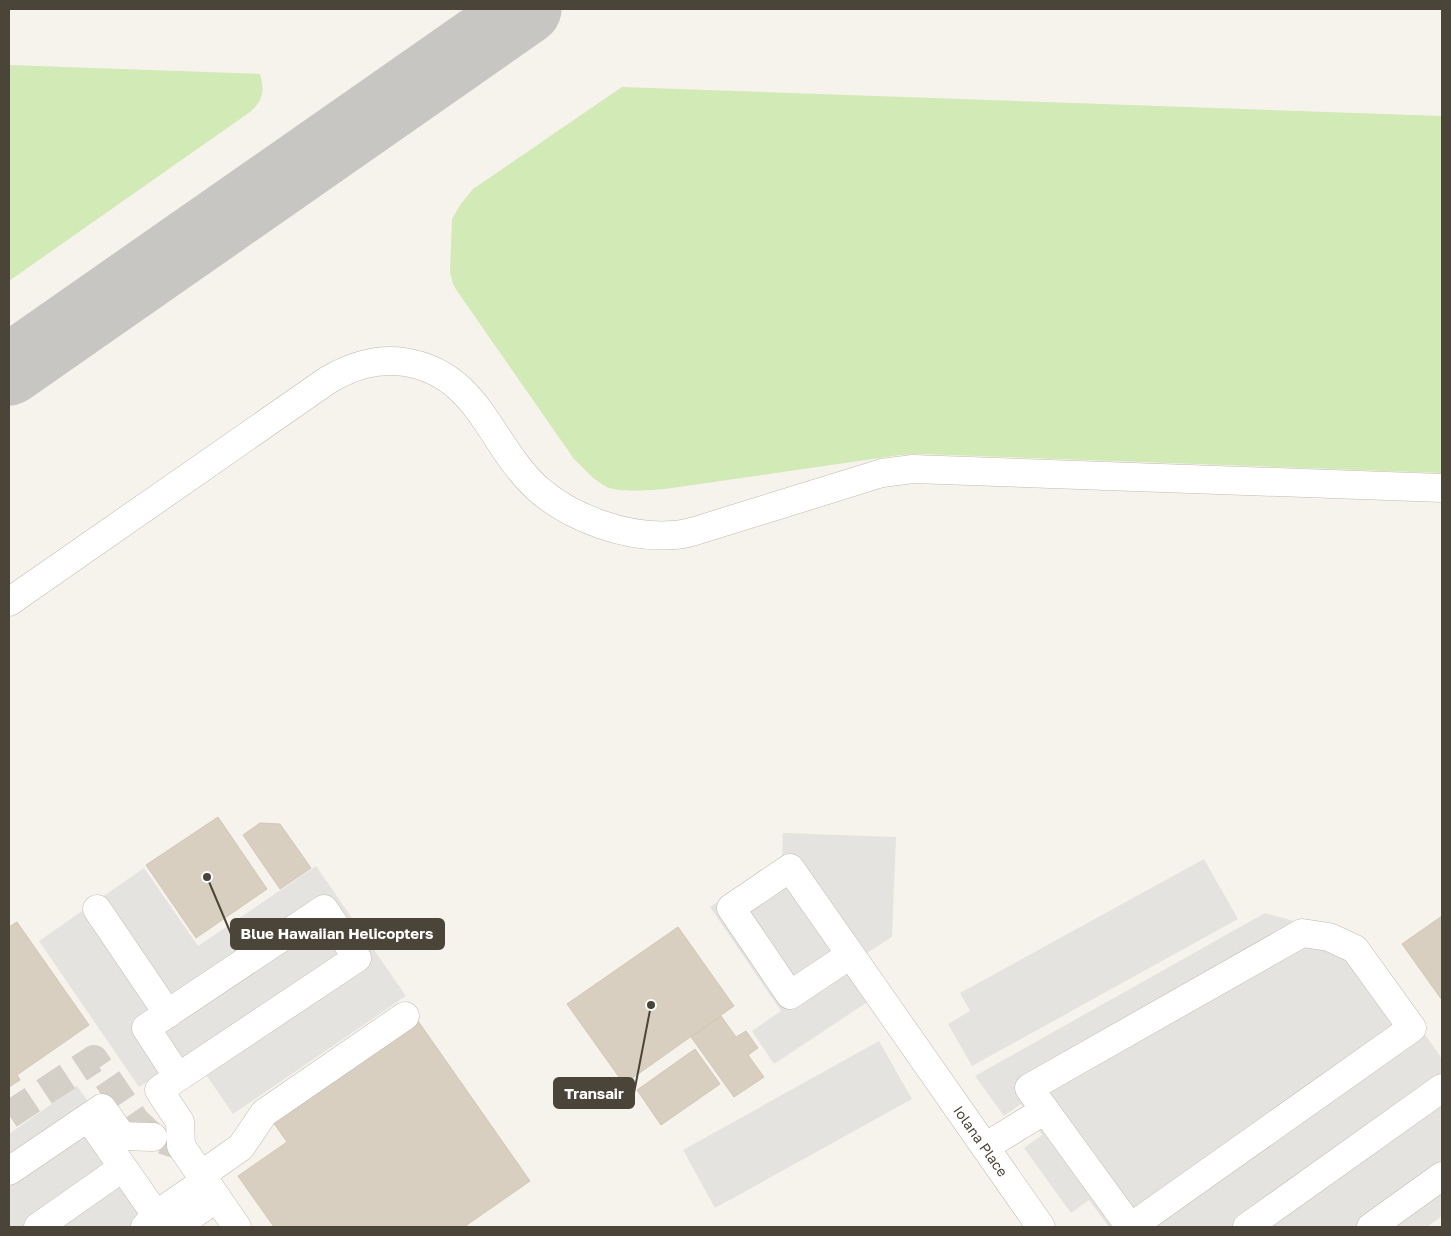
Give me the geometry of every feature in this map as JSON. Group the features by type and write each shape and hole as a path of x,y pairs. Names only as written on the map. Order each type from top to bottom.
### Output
{"street":[{"path":"9,602 328,380 357,366 381,361 417,364 436,371 458,386 471,399 523,473 537,488 552,499 576,514 606,526 655,536 673,536 695,531 882,473 906,470 1442,488"},
{"name":"Iolana Place","path":"850,954 790,995 731,908 790,868 1041,1227"},
{"path":"97,909 168,1014"},
{"path":"178,1077 146,1028 324,909 357,958 159,1090 180,1122 181,1146 237,1227"},
{"path":"1302,933 1329,938 1355,949 1412,1028 1126,1226 1029,1088 1302,933"},
{"path":"89,1117 158,1223 207,1185 241,1147 264,1113 406,1016"},
{"path":"1248,1227 1442,1088"},
{"path":"9,1171 102,1108 122,1136 152,1137"},
{"path":"986,1148 1045,1110"},
{"path":"38,1227 122,1168"},
{"path":"1370,1227 1442,1176"}],"green space":[{"path":"9,65 260,74 262,95 250,112 9,281"},
{"path":"622,87 1442,116 1442,473 920,454 900,455 665,489 627,491 607,487 593,478 574,459 457,291 450,272 452,219 473,189"}],"shaded area":[{"path":"783,833 896,837 892,937 867,953 890,987 774,1064 752,1031 781,1011 710,907 782,858"},
{"path":"1204,859 1238,919 972,1066 948,1024 970,1011 960,993"},
{"path":"316,866 406,996 233,1114 191,1053 139,1087 39,941 144,868 198,946"},
{"path":"1265,913 1359,939 1442,1059 1442,1216 1427,1227 1109,1227 1089,1200 1071,1213 1024,1148 1042,1135 1021,1104 1004,1116 975,1076"},
{"path":"879,1041 912,1099 715,1208 683,1150"},
{"path":"77,1086 172,1221 164,1227 9,1227 9,1134"}],"building":[{"path":"218,817 267,889 196,938 146,865"},
{"path":"260,823 280,824 311,868 280,889 243,835"},
{"path":"1442,916 1442,1000 1402,944"},
{"path":"17,922 89,1025 17,1075 20,1080 9,1087 9,927"},
{"path":"678,927 734,1006 624,1084 567,1004"},
{"path":"721,1016 736,1037 746,1031 758,1048 748,1055 764,1077 734,1097 691,1037"},
{"path":"418,1021 530,1181 464,1227 274,1227 238,1176 287,1142 273,1122"},
{"path":"695,1049 720,1084 661,1125 637,1090"}],"taxiway":[{"path":"9,370 526,9"}],"tunnel":[{"path":"9,1115 94,1059 136,1121 153,1137 181,1146"}],"place":[{"name":"Blue Hawaiian Helicopters","path":"207,877"},
{"name":"Transair","path":"651,1005"}]}
